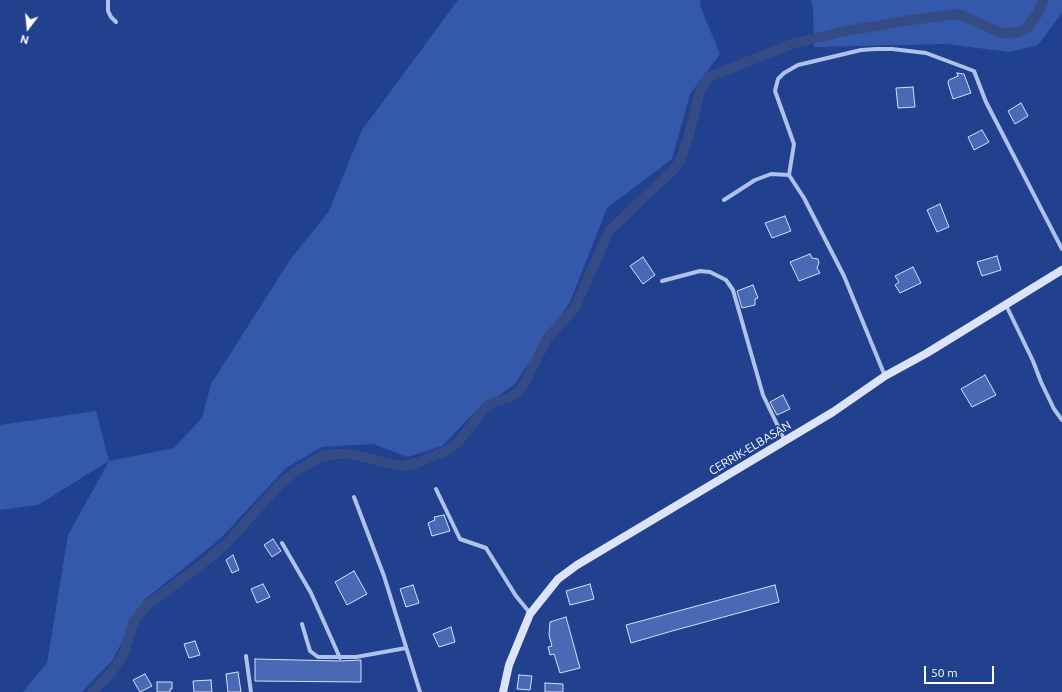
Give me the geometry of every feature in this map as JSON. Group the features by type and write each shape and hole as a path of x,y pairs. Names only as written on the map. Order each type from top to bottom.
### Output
{"main road":[{"name":"CERRIK-ELBASAN","path":"503,692 510,666 530,614 558,579 577,565 833,412 886,376 927,353 1005,303 1062,270"}],"street":[{"path":"108,0 108,11 110,17 116,22"},
{"path":"886,376 844,276 807,205 789,175 794,144 776,91 778,79 784,73 798,65 861,50 892,49 926,53 974,71 986,102 1062,249"},
{"path":"724,200 755,180 771,174 789,175"},
{"path":"662,281 700,272 710,272 726,280 733,290 763,395 785,441"},
{"path":"1005,303 1054,409 1062,420"},
{"path":"436,489 460,539 486,548 516,596 530,614"},
{"path":"354,497 384,576 420,692"},
{"path":"282,543 311,593 340,658"},
{"path":"302,624 312,653 318,657 340,658 365,656 406,648"},
{"path":"246,656 251,692"}],"shaded area":[{"path":"458,0 701,0 700,6 720,54 690,94 672,159 607,208 570,302 514,385 475,412 442,446 408,457 373,444 322,447 286,468 220,539 144,600 112,661 82,692 23,692 47,663 68,535 109,461 174,448 202,418 211,384 290,260 329,211 362,130"},
{"path":"811,0 1062,0 1062,13 1038,45 1009,52 946,44 814,47 813,9"},
{"path":"96,411 109,461 38,505 0,510 0,425"}],"building":[{"path":"957,73 964,74 971,93 953,99 948,83 949,80 958,76"},
{"path":"913,87 915,107 898,108 896,88"},
{"path":"1021,103 1028,116 1015,124 1008,111"},
{"path":"982,130 989,142 974,150 968,137"},
{"path":"940,204 949,227 937,232 927,210"},
{"path":"785,216 791,231 772,238 765,223"},
{"path":"810,254 812,258 818,259 819,263 817,268 820,273 799,281 790,262"},
{"path":"997,256 1001,270 982,276 977,262"},
{"path":"643,257 655,275 643,284 630,266"},
{"path":"913,267 921,283 900,293 895,285 899,282 895,276"},
{"path":"753,285 758,298 755,299 755,305 742,308 737,291"},
{"path":"985,375 996,395 972,407 961,389"},
{"path":"783,395 790,409 777,415 770,402"},
{"path":"444,515 450,531 432,536 428,523 435,520 434,517"},
{"path":"273,539 281,551 272,557 264,545"},
{"path":"233,555 239,570 232,573 226,560"},
{"path":"354,571 367,594 347,605 335,582"},
{"path":"263,584 270,597 257,603 251,589"},
{"path":"590,584 594,599 570,605 566,591"},
{"path":"413,585 419,603 406,607 400,589"},
{"path":"775,585 779,602 631,643 626,625"},
{"path":"566,617 580,668 560,673 554,654 550,655 548,647 552,646 549,635 550,622"},
{"path":"451,627 455,642 439,647 433,634"},
{"path":"195,641 200,655 189,658 184,644"},
{"path":"255,659 361,660 361,682 255,681"},
{"path":"238,672 241,692 228,692 226,674"},
{"path":"145,674 152,686 140,692 133,680"},
{"path":"519,675 532,676 530,690 517,689"},
{"path":"211,680 212,692 194,692 193,681"},
{"path":"157,682 172,682 172,689 170,689 170,692 157,692"},
{"path":"545,683 563,684 563,692 545,692"}],"waterway":[{"path":"92,692 112,672 124,653 134,621 146,606 201,565 227,543 281,483 296,471 320,457 335,454 350,454 401,466 417,463 448,450 459,441 486,407 493,402 509,398 517,393 523,386 548,337 575,308 609,231 674,169 681,159 700,91 709,77 792,44 846,31 911,20 959,14 1001,33 1019,32 1027,28 1038,13 1043,0"}]}
